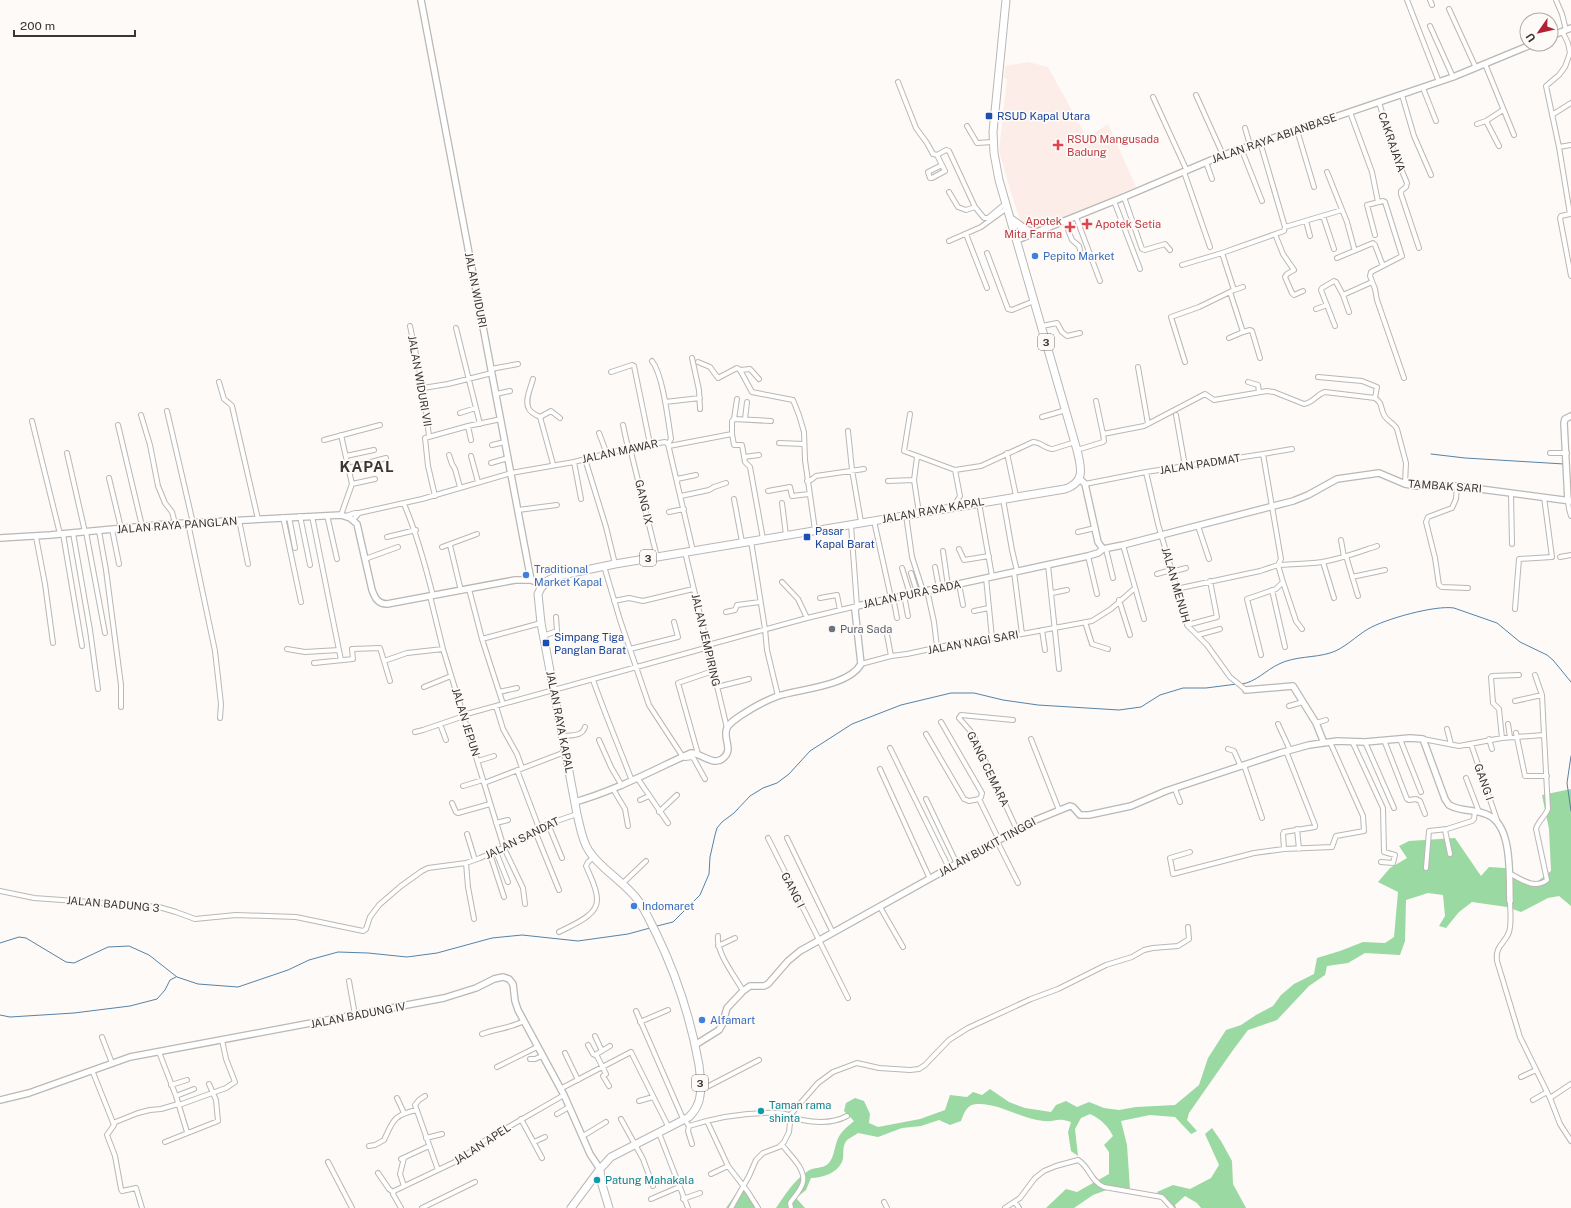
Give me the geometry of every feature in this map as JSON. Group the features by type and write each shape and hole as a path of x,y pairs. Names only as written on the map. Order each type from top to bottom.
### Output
{"highway":[{"name":"3","path":"1006,0 997,81 993,142 996,165 1076,445 1081,467 1082,482"},
{"path":"1011,219 1026,230 1036,233"},
{"name":"JALAN RAYA KAPAL","path":"695,1045 677,984 649,918 639,901 623,883 594,858 585,843 577,814 543,636 538,597 543,585 550,578 604,566 1065,488 1082,482"},
{"name":"3","path":"588,1184 614,1155 669,1128 686,1122 698,1105 701,1090 695,1045"},
{"path":"600,1169 609,1208"},
{"path":"571,1208 588,1184 598,1184 604,1191"}],"street":[{"name":"JALAN WIDURI","path":"421,0 531,580"},
{"path":"1407,0 1439,82"},
{"path":"1430,0 1432,5"},
{"path":"1556,0 1562,14 1570,53 1565,67 1559,75 1546,86 1571,215 1562,216 1560,218 1571,276"},
{"path":"1449,9 1476,68"},
{"path":"1430,26 1453,78"},
{"name":"JALAN RAYA ABIANBASE","path":"1017,240 1065,222 1241,148 1453,78 1519,50"},
{"path":"1485,64 1514,135"},
{"path":"898,82 918,131 928,143 933,154 937,155 942,165"},
{"path":"1423,88 1436,121"},
{"path":"1196,95 1223,155"},
{"path":"1402,95 1414,136 1430,175"},
{"path":"1154,97 1186,171 1210,247"},
{"name":"CAKRAJAYA","path":"1378,102 1390,142 1407,183 1401,191 1401,194 1419,248"},
{"path":"1552,115 1571,103"},
{"path":"1477,124 1486,121 1503,110"},
{"path":"1350,112 1372,172 1378,202"},
{"path":"1486,121 1499,146"},
{"path":"967,126 977,143 993,142"},
{"path":"1245,128 1250,145"},
{"path":"1297,130 1314,187"},
{"path":"1260,142 1285,227"},
{"path":"1559,147 1571,145"},
{"path":"1241,148 1262,201"},
{"path":"937,155 946,150 949,151 975,207 986,219 1007,206"},
{"path":"1206,162 1212,179"},
{"path":"1327,172 1351,234 1354,248"},
{"path":"948,192 961,209 966,210 975,207"},
{"path":"1124,197 1142,249 1145,250 1166,244 1170,250"},
{"path":"1114,201 1140,269"},
{"path":"1375,235 1367,205 1383,201 1385,202 1402,254 1400,258 1370,274 1377,300 1404,378"},
{"path":"949,241 981,227 1007,206"},
{"path":"1182,265 1275,234 1285,230 1285,227 1342,210"},
{"path":"1323,216 1334,249"},
{"path":"1076,217 1100,281"},
{"path":"1306,221 1310,236"},
{"path":"1065,222 1072,240 1079,246 1080,250"},
{"path":"966,234 987,288"},
{"path":"1275,234 1283,254 1294,270 1285,277 1292,293 1294,295 1303,291"},
{"path":"1336,258 1373,243 1383,266"},
{"path":"1222,252 1244,332"},
{"path":"986,253 1009,310 1034,301"},
{"path":"1335,326 1321,290 1322,288 1335,281 1343,295 1348,312"},
{"path":"1343,295 1372,282"},
{"path":"1185,362 1171,317 1199,307 1243,287"},
{"path":"1316,309 1327,305"},
{"path":"1042,326 1056,323 1059,325 1062,332 1067,336 1080,333"},
{"name":"JALAN WIDURI VII","path":"410,326 423,388 429,436 425,439 428,466 435,496"},
{"path":"456,328 480,424"},
{"path":"1230,338 1244,332 1252,331 1260,358"},
{"path":"692,358 700,398 700,409"},
{"path":"652,361 656,368 665,402 671,440 668,445"},
{"path":"698,362 710,367 718,378 735,368 740,370 750,369 759,379"},
{"path":"423,388 448,384 518,364"},
{"path":"611,372 632,365 634,366 650,444"},
{"path":"1138,367 1148,424"},
{"path":"740,370 752,392 793,400 799,415 804,440 807,481 815,530"},
{"path":"1318,377 1362,381 1376,386 1375,395 1380,403 1385,417 1398,429 1406,463 1405,484"},
{"path":"533,379 528,398 528,407 530,411 540,417 553,464"},
{"path":"220,382 224,399 232,406 258,519"},
{"path":"1248,382 1259,389 1274,392 1304,404 1310,403 1325,392 1375,395"},
{"path":"910,414 904,451 917,459 955,472 981,466 1008,455 1033,442 1040,444 1049,450 1053,450 1144,426 1207,394 1213,399 1259,389"},
{"path":"496,394 510,391"},
{"path":"665,402 700,398"},
{"path":"737,399 732,434 734,445 743,446 745,462 750,467 763,539"},
{"path":"1096,401 1103,437"},
{"path":"745,419 747,402"},
{"path":"460,413 476,408"},
{"path":"167,410 191,523 215,651 221,704 220,718"},
{"path":"1042,417 1066,410"},
{"path":"540,417 551,411 560,418"},
{"path":"141,415 150,445 158,486 165,503 172,512 175,524"},
{"path":"1176,415 1185,466"},
{"path":"1571,416 1567,417 1564,421 1570,501 1568,507 1571,516"},
{"path":"733,422 745,419 771,421"},
{"path":"429,436 468,426 501,420"},
{"path":"32,421 61,534 82,646"},
{"path":"118,425 142,526"},
{"path":"324,440 380,425"},
{"name":"GANG IX","path":"623,425 657,557"},
{"path":"468,426 471,440"},
{"path":"848,431 852,470 861,522"},
{"path":"28,432 35,432"},
{"path":"599,433 607,454"},
{"path":"668,445 732,434"},
{"path":"341,435 352,484 343,516"},
{"path":"779,443 804,440"},
{"path":"492,446 505,442"},
{"name":"JALAN MAWAR","path":"343,516 404,504 511,473 553,464 574,462 629,448 666,442 677,479 693,551"},
{"name":"JALAN PADMAT","path":"1082,482 1292,449"},
{"path":"346,456 374,450"},
{"path":"67,452 105,633"},
{"path":"1550,453 1567,452"},
{"path":"1262,454 1281,559 1278,565 1296,621 1302,629"},
{"path":"744,457 759,455"},
{"path":"1008,455 1016,496"},
{"path":"449,456 456,470 460,487"},
{"path":"471,456 478,482"},
{"path":"349,468 386,458"},
{"path":"491,463 508,458"},
{"path":"585,459 606,527 615,564"},
{"path":"917,459 914,480 919,513"},
{"path":"574,462 581,500"},
{"path":"807,481 815,477 864,469"},
{"path":"955,472 960,496 956,501 957,506"},
{"name":"JALAN MENUH","path":"1146,472 1153,505 1187,625 1207,645 1235,682 1246,690 1293,686 1327,742"},
{"name":"TAMBAK SARI","path":"1123,545 1272,507 1298,499 1332,481 1379,473 1405,484 1424,486 1457,486 1570,501"},
{"path":"677,479 696,475"},
{"path":"109,478 121,528"},
{"path":"352,484 375,479"},
{"path":"888,481 914,480"},
{"path":"1082,482 1098,542 1104,549 1113,578"},
{"path":"681,496 710,490 715,486 726,483"},
{"path":"1457,486 1456,500 1452,508 1428,517 1426,522 1435,558 1439,585 1442,588 1468,588"},
{"path":"768,490 790,487 792,496 809,494"},
{"path":"1511,493 1512,544"},
{"path":"1515,609 1519,559 1552,557 1544,497"},
{"path":"1003,498 1015,570 1022,634"},
{"path":"734,499 742,542"},
{"path":"979,502 992,576"},
{"path":"782,503 786,535"},
{"name":"JALAN JEPUN","path":"404,504 416,530 443,649 478,761 483,782 504,848 523,888 525,904"},
{"path":"518,510 557,505"},
{"path":"669,512 684,509"},
{"path":"359,514 353,520 358,528 372,590 376,599 381,603 387,604 516,580 531,580 543,585"},
{"path":"327,515 337,559"},
{"path":"906,515 912,557 922,591 934,622 937,648"},
{"path":"300,516 310,564"},
{"name":"JALAN RAYA PANGLAN","path":"0,538 99,531 142,526 300,516 343,516 353,520"},
{"path":"312,516 341,660"},
{"path":"286,517 295,548"},
{"path":"286,517 301,602"},
{"path":"239,520 248,564"},
{"path":"874,520 897,618"},
{"path":"415,732 496,706 593,680 765,629 857,606 851,524"},
{"path":"1198,526 1209,559"},
{"path":"1078,532 1095,528"},
{"path":"112,529 119,564"},
{"path":"387,537 416,530"},
{"path":"99,531 121,685 121,707"},
{"path":"73,533 90,630 98,688"},
{"path":"442,547 478,534"},
{"path":"36,536 45,584 53,643"},
{"path":"1342,540 1345,557 1358,596"},
{"path":"751,541 767,650 778,696"},
{"path":"450,545 461,591"},
{"path":"1123,545 1144,619"},
{"name":"JALAN PURA SADA","path":"861,664 855,610 857,606 986,578 1015,570 1048,566 1098,553 1104,549 1123,545"},
{"path":"1176,589 1260,571 1278,565 1299,565 1323,562 1345,557 1376,546"},
{"path":"365,559 398,547"},
{"path":"959,550 964,560 989,556"},
{"path":"943,551 948,586"},
{"name":"JALAN JEMPIRING","path":"685,552 727,728"},
{"path":"1012,554 1015,570"},
{"path":"1560,557 1571,555"},
{"path":"1088,556 1097,594"},
{"path":"1323,562 1334,598"},
{"path":"604,566 614,601 651,709 681,758 680,761 692,757 705,779"},
{"path":"1048,566 1049,586"},
{"path":"1048,566 1059,669"},
{"path":"935,567 939,588"},
{"path":"902,568 910,594"},
{"path":"1157,574 1186,568"},
{"path":"1352,577 1385,570"},
{"path":"911,572 922,591"},
{"path":"986,578 992,638"},
{"path":"1187,625 1216,618 1210,581"},
{"path":"782,582 798,599 807,618"},
{"path":"1261,655 1247,599 1278,588 1283,582"},
{"path":"959,584 963,605"},
{"name":"JALAN NAGI SARI","path":"861,664 891,656 1092,621 1105,613 1135,588"},
{"path":"469,589 482,639 503,704"},
{"path":"614,601 629,598 643,601 693,589"},
{"path":"1052,593 1067,590"},
{"path":"1272,590 1285,647"},
{"path":"820,598 837,595 840,610"},
{"path":"904,595 908,616"},
{"path":"1119,600 1125,614 1130,635"},
{"path":"726,612 735,610 736,605 760,602"},
{"path":"974,610 989,608"},
{"path":"543,636 557,631 556,617"},
{"path":"630,649 678,637 674,622"},
{"path":"1085,622 1092,644 1108,649"},
{"path":"482,639 541,623"},
{"path":"886,629 891,656"},
{"path":"1198,635 1220,629"},
{"path":"1042,630 1045,650"},
{"path":"314,663 353,659 352,649 380,648 390,681"},
{"path":"384,661 407,653 443,649"},
{"path":"287,650 305,652 339,650"},
{"path":"575,802 622,786 691,753 698,754 715,761 720,760 725,757 728,750 727,728 739,717 754,707 778,696 836,681 856,670 861,664"},
{"path":"698,754 678,683 713,671"},
{"path":"1502,738 1499,709 1493,703 1491,677 1519,675"},
{"path":"1509,873 1535,885 1547,880 1536,827 1546,816 1548,809 1542,695 1535,675"},
{"path":"424,687 452,676"},
{"path":"717,687 749,679"},
{"path":"593,680 605,715 635,780 649,796 668,823"},
{"path":"499,692 517,688"},
{"path":"1515,701 1542,695"},
{"path":"1289,706 1303,702"},
{"path":"496,706 503,729 518,754 522,768"},
{"name":"GANG CEMARA","path":"1013,720 961,715 959,718 973,734 1017,830"},
{"path":"1316,723 1326,720"},
{"path":"926,734 964,799 969,801 982,797 982,793 941,722"},
{"path":"440,724 446,740"},
{"path":"1278,724 1315,824 1314,828 1297,829 1283,833 1284,849"},
{"path":"1508,724 1510,737"},
{"path":"562,736 579,734 583,732 585,728"},
{"path":"1447,729 1451,744"},
{"path":"1423,739 1459,746 1516,735 1544,735"},
{"path":"1516,735 1525,776 1547,776"},
{"path":"1031,739 1059,810"},
{"path":"1400,739 1422,792"},
{"path":"1423,739 1447,803 1452,807 1488,814 1497,820 1506,839 1510,910 1508,934 1498,948 1496,955 1497,960 1518,1030 1550,1098 1560,1124 1571,1141"},
{"name":"JALAN BUKIT TINGGI","path":"743,991 750,986 764,986 768,984 794,955 998,840 1059,810 1070,806 1073,807 1080,815 1089,815 1131,806 1242,766 1309,745 1327,742 1423,739"},
{"path":"599,740 609,763 622,786"},
{"path":"1384,740 1407,799 1416,799 1420,801 1425,814"},
{"path":"1490,740 1492,749"},
{"path":"1352,741 1383,808 1384,852 1395,855 1393,863 1381,862"},
{"path":"1190,852 1170,859 1173,874 1254,853 1284,849 1332,847 1336,836 1362,832 1365,829 1363,816 1327,742"},
{"path":"1365,742 1394,808"},
{"name":"GANG I","path":"1471,744 1497,820"},
{"path":"890,748 949,868"},
{"path":"1228,749 1234,751 1242,766 1262,818"},
{"path":"463,786 483,782 565,752"},
{"path":"478,761 494,756"},
{"path":"880,769 930,879"},
{"path":"517,770 539,828"},
{"path":"1426,868 1428,832 1431,830 1444,830 1474,820 1477,811 1466,778"},
{"path":"613,789 625,808 628,826"},
{"path":"1175,789 1180,802"},
{"path":"659,812 677,795"},
{"path":"640,800 649,796"},
{"path":"926,799 957,864"},
{"path":"979,799 1018,883"},
{"path":"452,803 456,812 490,804"},
{"name":"JALAN SANDAT","path":"394,892 428,868 475,860 504,848 539,828 577,814"},
{"path":"496,823 508,820"},
{"path":"548,824 562,858"},
{"path":"1297,829 1298,849"},
{"path":"1444,830 1450,854"},
{"path":"534,831 559,890"},
{"path":"467,834 475,860"},
{"name":"GANG I","path":"768,838 848,998"},
{"path":"787,838 833,933"},
{"path":"496,852 508,882"},
{"path":"490,854 504,897"},
{"path":"560,932 584,918 594,909 598,900 586,866 588,862 594,858"},
{"path":"623,883 646,861"},
{"path":"466,862 468,887 474,919"},
{"name":"JALAN BADUNG 3","path":"0,891 34,898 159,907 195,919 236,915 303,918 363,931 366,930 373,912 394,892"},
{"path":"880,907 902,947"},
{"path":"731,1208 744,1187 756,1160 767,1150 782,1145 787,1136 791,1114 825,1077 838,1070 857,1063 879,1068 910,1070 919,1069 925,1065 949,1040 968,1028 1031,999 1058,989 1106,965 1132,957 1144,950 1178,946 1189,939 1188,927"},
{"path":"695,1045 719,1030 728,1007 743,991 718,946 718,936"},
{"path":"718,946 735,938"},
{"name":"JALAN BADUNG IV","path":"0,1100 29,1094 130,1057 444,998 476,988 500,977 509,979 513,986 515,1001 524,1022 564,1095 600,1169"},
{"path":"349,981 355,1015"},
{"path":"640,1022 668,1010"},
{"path":"636,1011 686,1122 692,1144"},
{"path":"482,1034 499,1028 509,1028 524,1022"},
{"path":"595,1036 602,1051"},
{"path":"102,1037 112,1063"},
{"path":"113,1123 138,1113 179,1105 213,1093 235,1082 226,1059 222,1040"},
{"path":"588,1045 603,1067 606,1074 603,1076 609,1086"},
{"path":"595,1055 610,1046"},
{"path":"497,1067 537,1047"},
{"path":"159,1052 176,1096 187,1132"},
{"path":"560,1089 630,1052 669,1128"},
{"path":"565,1053 578,1080"},
{"path":"530,1059 535,1059 542,1056"},
{"path":"701,1090 759,1060"},
{"path":"92,1070 113,1123 113,1128 107,1135 115,1156 121,1190 136,1188 142,1208"},
{"path":"1521,1077 1536,1070"},
{"path":"171,1085 187,1080"},
{"path":"165,1142 218,1121 216,1100 209,1084"},
{"path":"1550,1098 1571,1084"},
{"path":"176,1096 194,1088"},
{"path":"1533,1100 1547,1092"},
{"name":"JALAN APEL","path":"393,1192 461,1159 484,1141 564,1095"},
{"path":"425,1096 415,1104 438,1170"},
{"path":"639,1101 653,1097"},
{"path":"397,1098 404,1114"},
{"path":"557,1114 569,1107"},
{"path":"369,1146 375,1146 384,1140 387,1130 394,1121 404,1114 417,1112"},
{"path":"686,1122 708,1121 732,1116 773,1113 791,1114 803,1120 829,1122 847,1116"},
{"path":"521,1119 542,1158"},
{"path":"621,1119 643,1160 653,1186"},
{"path":"708,1121 728,1166 758,1208"},
{"path":"583,1136 606,1122"},
{"path":"659,1133 683,1199 688,1208"},
{"path":"426,1138 442,1134"},
{"path":"534,1142 545,1137"},
{"path":"782,1145 799,1167 803,1177 802,1185 790,1203 791,1208"},
{"path":"404,1186 400,1174 403,1158 429,1146"},
{"path":"1005,1208 1020,1198 1035,1178 1044,1171 1078,1160 1083,1164 1096,1183 1101,1186 1157,1195 1164,1198 1172,1208"},
{"path":"328,1162 352,1208"},
{"path":"710,1174 728,1166"},
{"path":"378,1173 389,1189 393,1192 401,1208"},
{"path":"422,1208 475,1182"},
{"path":"650,1199 679,1187"},
{"path":"683,1199 700,1193"},
{"path":"884,1202 887,1208"},
{"path":"1015,1202 1019,1208"}],"shaded area":[{"name":"RSUD Mangusada Badung","path":"1028,62 1048,67 1087,138 1108,124 1136,187 1036,231 1031,230 1021,222 999,151 1007,79 1004,78 1005,66"}],"green space":[{"path":"1571,789 1571,906 1559,896 1548,898 1521,912 1507,907 1472,902 1459,912 1446,928 1439,926 1445,916 1443,895 1428,893 1406,900 1405,941 1400,955 1365,953 1348,963 1327,966 1325,975 1309,986 1277,1020 1248,1030 1189,1113 1187,1120 1197,1131 1191,1134 1175,1117 1150,1115 1121,1121 1127,1145 1130,1189 1112,1188 1093,1195 1074,1208 1046,1208 1066,1189 1077,1192 1109,1174 1109,1152 1104,1145 1113,1136 1109,1129 1104,1123 1090,1114 1081,1118 1075,1129 1078,1156 1071,1151 1068,1132 1071,1122 1063,1120 1035,1120 1002,1108 986,1104 974,1104 968,1107 961,1121 950,1125 939,1120 921,1126 902,1128 878,1137 858,1133 845,1143 840,1166 833,1172 824,1176 811,1178 806,1190 796,1198 805,1208 776,1208 798,1179 810,1170 826,1166 830,1162 840,1135 854,1121 844,1111 846,1103 855,1098 864,1101 870,1114 869,1123 878,1127 920,1119 945,1110 950,1095 967,1097 973,1092 982,1095 990,1089 1009,1102 1025,1108 1051,1112 1056,1105 1066,1101 1077,1107 1089,1102 1104,1108 1119,1110 1136,1107 1175,1105 1199,1085 1208,1058 1226,1030 1241,1025 1273,1006 1281,995 1294,984 1314,974 1317,958 1363,942 1385,943 1394,937 1398,892 1378,882 1390,868 1407,858 1399,846 1409,841 1455,838 1481,876 1489,867 1505,868 1533,885 1551,871 1549,829 1542,795"},
{"path":"1212,1128 1232,1161 1233,1184 1246,1208 1201,1208 1197,1203 1185,1196 1175,1205 1176,1208 1169,1208 1157,1192 1173,1185 1190,1189 1211,1178 1219,1165 1205,1134"},
{"path":"742,1185 757,1201 761,1208 726,1208"}],"waterway":[{"path":"1431,454 1465,458 1564,464"},
{"path":"1242,684 1252,681 1274,666 1285,661 1324,655 1335,651 1368,629 1386,621 1423,611 1446,608 1454,608 1497,623 1520,642 1547,655 1571,682"},
{"path":"657,926 673,922 700,895 709,874 710,857 717,828 722,822 734,813 750,796 763,788 777,783 789,774 810,751 852,724 901,705 951,693 974,693 1003,700 1038,705 1119,710 1141,707 1160,695 1183,688 1206,688 1237,684"},
{"path":"1571,756 1567,783 1571,811"},
{"path":"0,943 19,937 26,938 66,962 74,963 108,947 129,946 149,955 177,977 198,984 238,987 288,970 309,960 338,952 407,957 437,953 492,938 522,935 578,941 628,934 650,928"},
{"path":"0,1015 10,1017 74,1013 130,1006 157,999 165,990 170,980 176,977"}],"place":[{"name":"RSUD Kapal Utara","path":"989,116"},
{"name":"RSUD Mangusada Badung","path":"1058,145"},
{"name":"Apotek Setia","path":"1087,224"},
{"name":"Apotek Mita Farma","path":"1070,227"},
{"name":"Pepito Market","path":"1035,256"},
{"name":"Pasar Kapal Barat","path":"807,537"},
{"name":"Traditional Market Kapal","path":"526,575"},
{"name":"Pura Sada","path":"832,629"},
{"name":"Simpang Tiga Panglan Barat","path":"546,643"},
{"name":"Indomaret","path":"634,906"},
{"name":"Alfamart","path":"702,1020"},
{"name":"Taman rama shinta","path":"761,1111"},
{"name":"Patung Mahakala","path":"597,1180"}],"district":[{"name":"KAPAL","path":"367,467"}]}
